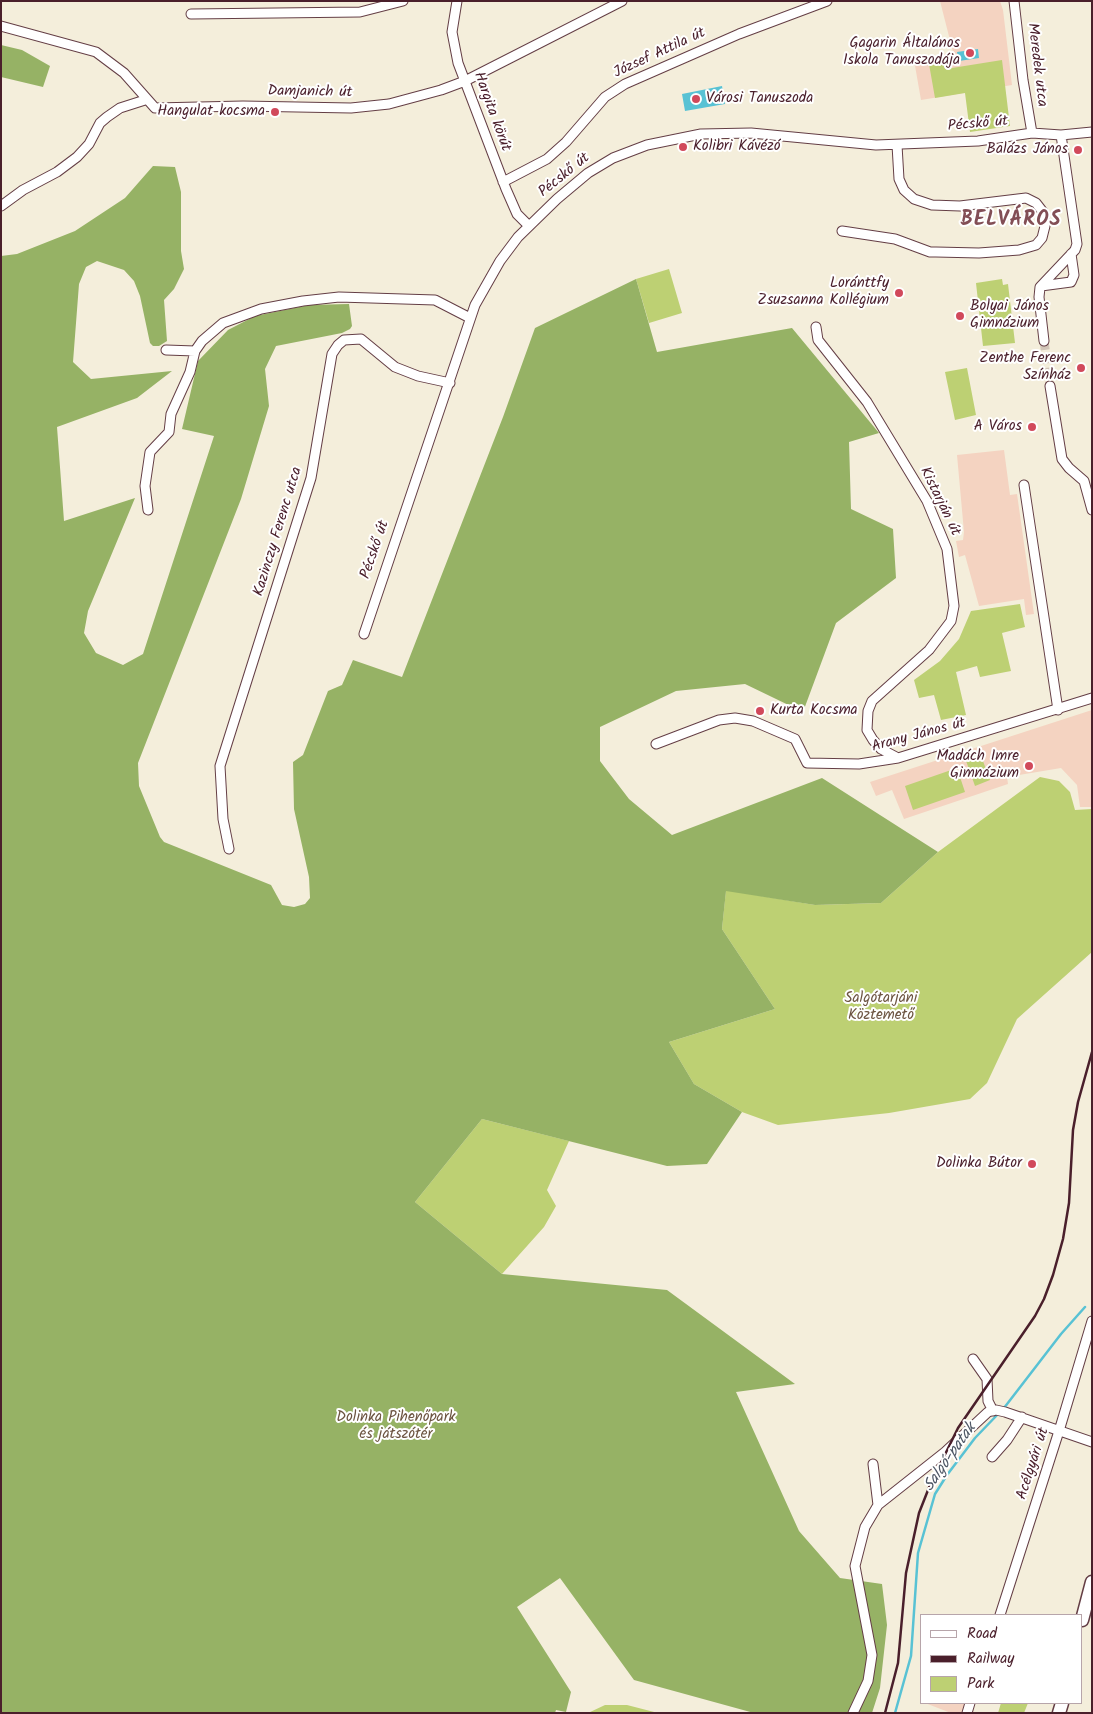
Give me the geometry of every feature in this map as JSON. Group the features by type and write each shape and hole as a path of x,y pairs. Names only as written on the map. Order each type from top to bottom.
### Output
{"main road":[{"path":"1083,1616 1092,1582"}],"street":[{"path":"191,14 360,12 403,1"},
{"name":"Hargita körút","path":"457,1 453,21 453,39 465,80 503,182 515,209 529,226"},
{"name":"Damjanich út","path":"146,100 158,108 243,106 365,107 422,97 465,80 622,1"},
{"name":"József Attila út","path":"503,182 547,160 566,142 605,97 619,87 739,34 827,1"},
{"name":"Meredek utca","path":"1014,1 1023,80 1032,133"},
{"path":"1,26 96,52 124,73 146,100 120,108 107,117 100,123 89,144 76,157 56,172 23,190 1,206"},
{"name":"Pécskő út","path":"364,634 450,384 470,318 486,284 500,261 529,226 576,181 600,165 647,145 682,136 701,134 751,133 845,143 897,144 978,141 1032,133 1061,135 1092,132"},
{"path":"1044,340 1039,297 1041,286 1071,254 1077,244 1061,135"},
{"path":"842,231 895,239 930,252 979,253 1019,250 1036,245 1042,238 1045,226 1043,212 1036,203 1026,198 960,206 932,205 914,199 902,185 897,168 897,144"},
{"path":"1041,286 1068,284 1073,280 1074,273 1071,254"},
{"path":"148,510 145,486 147,460 153,447 169,432 171,414 190,372 195,350 210,332 235,317 319,298 393,298 435,300 470,318"},
{"name":"Kistarján út","path":"816,326 818,340 867,402 927,501 947,548 954,606 950,621 929,650 872,701 868,711 867,730 873,740 874,756 871,763"},
{"name":"Kazinczy Ferenc utca","path":"229,849 223,819 220,766 311,478 332,354 344,340 361,339 395,367 418,376 450,384"},
{"path":"166,350 195,350"},
{"path":"1050,386 1062,459 1069,468 1088,480 1092,510"},
{"path":"1024,485 1058,710"},
{"name":"Arany János út","path":"656,744 719,720 734,718 753,721 795,739 807,763 871,763 898,758 1092,698"},
{"path":"873,740 881,749 898,758"},
{"name":"Acélgyári út","path":"1000,1614 1059,1431 1092,1320"},
{"path":"973,1359 987,1379 988,1401 999,1411 1022,1417 1092,1442"},
{"path":"853,1713 868,1681 872,1655 868,1627 855,1570 864,1527 878,1505 950,1448 983,1415 999,1411"},
{"path":"992,1457 1007,1440 1022,1417"},
{"path":"873,1464 878,1505"}],"shaded area":[{"path":"940,1 1000,1 1003,10 1012,85 921,100 914,60 953,52"},
{"path":"1004,450 1010,495 1017,494 1034,614 1026,615 1024,599 979,606 965,555 959,557 956,541 963,540 964,532 957,455"},
{"path":"1092,710 1092,807 1080,807 1077,785 1061,768 1007,777 1008,784 904,819 892,790 876,796 870,782"},
{"path":"928,1704 970,1704 967,1713 951,1713"}],"green space":[{"path":"1,45 22,50 50,66 43,87 1,77"},
{"path":"950,60 952,68 1002,60 1010,126 970,132 965,93 935,98 929,64"},
{"name":"Dolinka Pihenőpark és játszótér","path":"153,166 175,167 181,192 181,251 184,269 174,289 164,300 167,341 159,346 153,346 150,343 140,296 134,281 124,270 97,261 86,267 79,284 73,362 91,379 172,371 137,398 57,427 64,521 135,498 88,611 84,633 96,653 123,665 143,654 214,436 182,429 198,361 228,330 255,316 309,305 349,304 352,326 350,329 342,333 276,346 265,369 269,406 241,499 138,763 139,786 160,837 164,842 271,885 282,905 294,907 305,904 310,898 309,877 294,809 293,762 303,755 328,691 342,685 353,660 402,677 503,417 535,328 636,279 657,352 792,328 879,433 849,442 851,509 893,529 896,578 836,623 803,712 745,684 676,691 600,727 600,761 629,799 672,835 822,778 938,852 881,903 815,905 726,891 722,929 775,1009 669,1042 694,1084 742,1112 707,1164 667,1166 482,1119 415,1202 502,1274 667,1290 795,1384 736,1392 799,1531 840,1578 882,1584 887,1625 880,1688 872,1713 754,1713 634,1680 560,1578 517,1607 571,1692 566,1712 556,1710 555,1713 1,1713 1,256 17,254 75,231 125,198"},
{"path":"669,269 682,313 649,323 636,279"},
{"path":"1002,279 1003,285 1008,284 1015,343 983,346 976,283"},
{"path":"967,368 976,415 955,420 945,372"},
{"path":"1020,604 1025,627 1002,633 1011,671 980,677 977,666 956,672 966,715 941,720 934,695 919,698 914,680 940,661 959,639 971,611"},
{"path":"980,753 990,780 975,786 965,758"},
{"path":"957,768 965,792 913,810 905,786"},
{"name":"Salgótarjáni Köztemető","path":"1040,777 1059,781 1070,792 1075,810 1092,809 1092,952 1017,1019 987,1083 970,1099 889,1113 778,1125 742,1112 694,1084 669,1042 775,1009 722,929 726,890 815,905 881,903 938,852"},
{"path":"482,1119 569,1141 547,1190 556,1206 544,1227 502,1274 415,1202"},
{"path":"1001,1704 1028,1704 1024,1713 998,1713"},
{"path":"605,1705 627,1705 658,1713 588,1713"}],"water":[{"path":"978,49 979,58 959,61 957,52"},
{"path":"722,86 725,104 685,111 682,94"}],"waterway":[{"name":"Salgó-patak","path":"1004,1408 1061,1334 1085,1307"},
{"name":"Salgó-patak","path":"895,1713 911,1656 918,1553 935,1494 975,1438 1000,1412"}],"tunnel":[{"path":"1044,341 1050,386"}],"railway":[{"path":"885,1713 898,1663 906,1573 919,1513 930,1485 958,1428 1035,1316 1053,1275 1063,1239 1069,1203 1073,1130 1078,1102 1092,1052"}],"place":[{"name":"Gagarin Általános Iskola Tanuszodája","path":"970,53"},
{"name":"Városi Tanuszoda","path":"696,99"},
{"name":"Hangulat kocsma","path":"275,112"},
{"name":"Kolibri Kávézó","path":"683,147"},
{"name":"Balázs János","path":"1078,150"},
{"name":"Loránttfy Zsuzsanna Kollégium","path":"899,293"},
{"name":"Bolyai János Gimnázium","path":"960,316"},
{"name":"Zenthe Ferenc Színház","path":"1081,368"},
{"name":"A Város","path":"1032,427"},
{"name":"Kurta Kocsma","path":"760,711"},
{"name":"Madách Imre Gimnázium","path":"1029,766"},
{"name":"Dolinka Bútor","path":"1032,1164"}],"district":[{"name":"BELVÁROS","path":"1011,222"}]}
